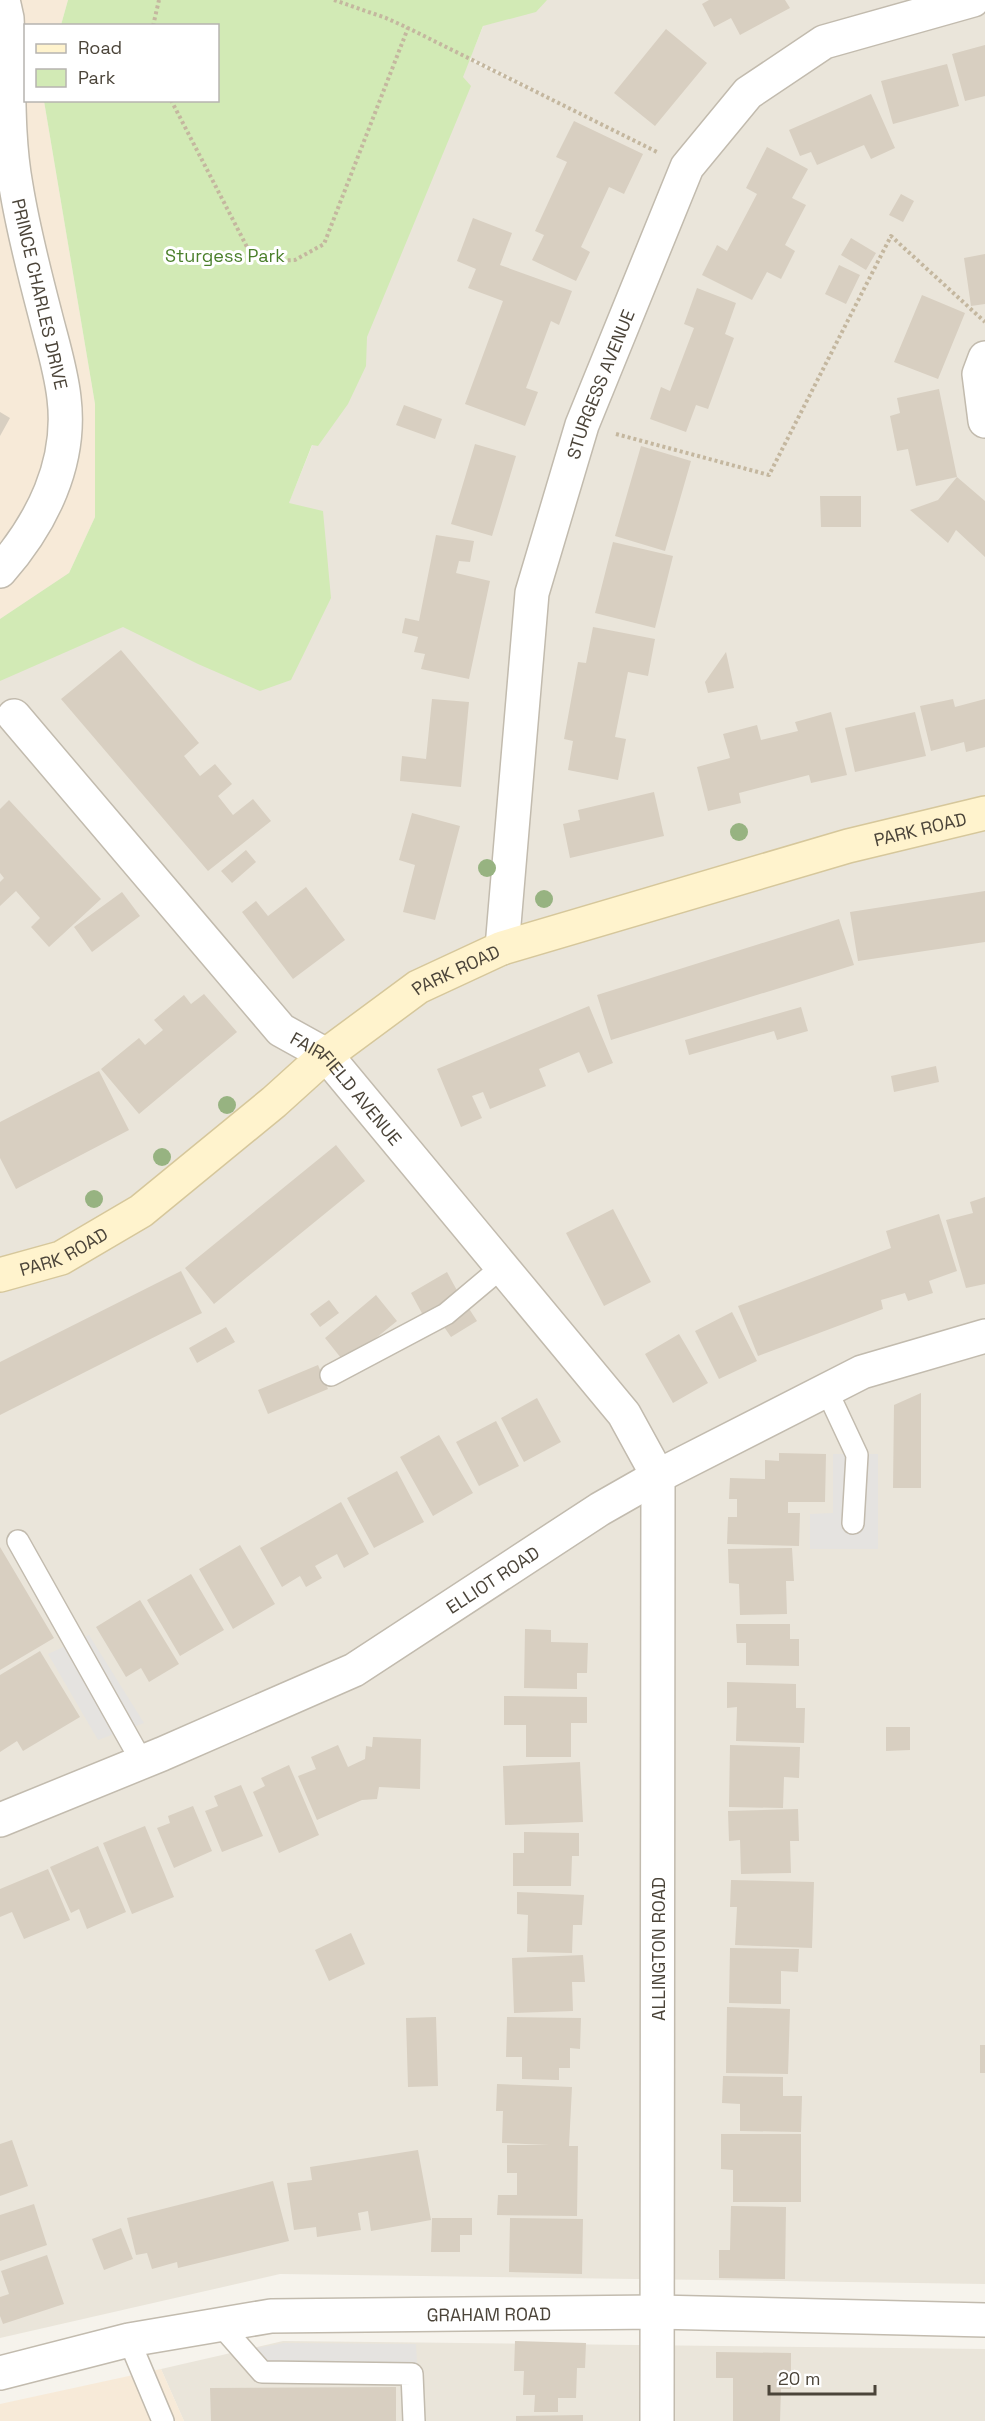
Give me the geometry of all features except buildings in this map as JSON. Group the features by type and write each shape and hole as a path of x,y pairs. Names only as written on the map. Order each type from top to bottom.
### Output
{"street":[{"name":"PRINCE CHARLES DRIVE","path":"0,571 34,526 46,503 62,453 65,427 60,374 28,251 15,182 7,18 3,0"},
{"name":"STURGESS AVENUE","path":"502,948 532,593 582,425 687,167 748,93 824,42 973,0"},
{"path":"985,358 979,374 985,421"},
{"name":"FAIRFIELD AVENUE","path":"14,716 281,1030 326,1055 624,1414 658,1476"},
{"name":"PARK ROAD","path":"0,1275 61,1258 141,1211 274,1102 326,1055 418,987 502,948 848,846 985,813"},
{"name":"ELLIOT ROAD","path":"0,1820 142,1762 354,1670 600,1509 658,1476 862,1372 985,1336"},
{"name":"ALLINGTON ROAD","path":"657,2421 658,1476"},
{"name":"GRAHAM ROAD","path":"0,2373 129,2340 271,2316 657,2312 985,2320"}],"lane":[{"path":"331,1375 446,1314 502,1267"},
{"path":"827,1390 857,1455 853,1523"},
{"path":"18,1541 142,1762"},
{"path":"219,2323 262,2372 412,2374 414,2421"},
{"path":"129,2340 163,2421"}],"path":[{"path":"153,24 159,0"},
{"path":"334,0 408,28 687,167"},
{"path":"172,102 247,247 271,261 295,260 324,244 408,28"},
{"path":"582,425 769,475 891,236 985,322"}],"shaded area":[{"path":"0,0 68,0 61,24 24,24 24,102 44,102 95,404 95,517 69,573 0,619"},
{"path":"494,0 985,0 985,2284 280,2274 0,2338 0,619 69,573 244,613 469,60 561,103 470,58"},
{"path":"833,1454 878,1454 878,1549 810,1549 810,1514 833,1513"},
{"path":"89,1635 144,1723 98,1740 48,1654"},
{"path":"283,2341 985,2349 985,2421 184,2421 161,2369"},
{"path":"284,2343 416,2344 418,2383 256,2379 234,2352"},
{"path":"161,2369 184,2421 0,2421 0,2404"}],"green space":[{"name":"Sturgess Park","path":"68,0 547,0 536,12 483,26 463,77 471,86 367,337 366,366 348,404 318,446 312,445 289,503 323,511 331,598 291,680 260,691 123,627 0,681 0,619 69,573 95,517 95,404 44,102 219,102 219,24 61,24"}]}
